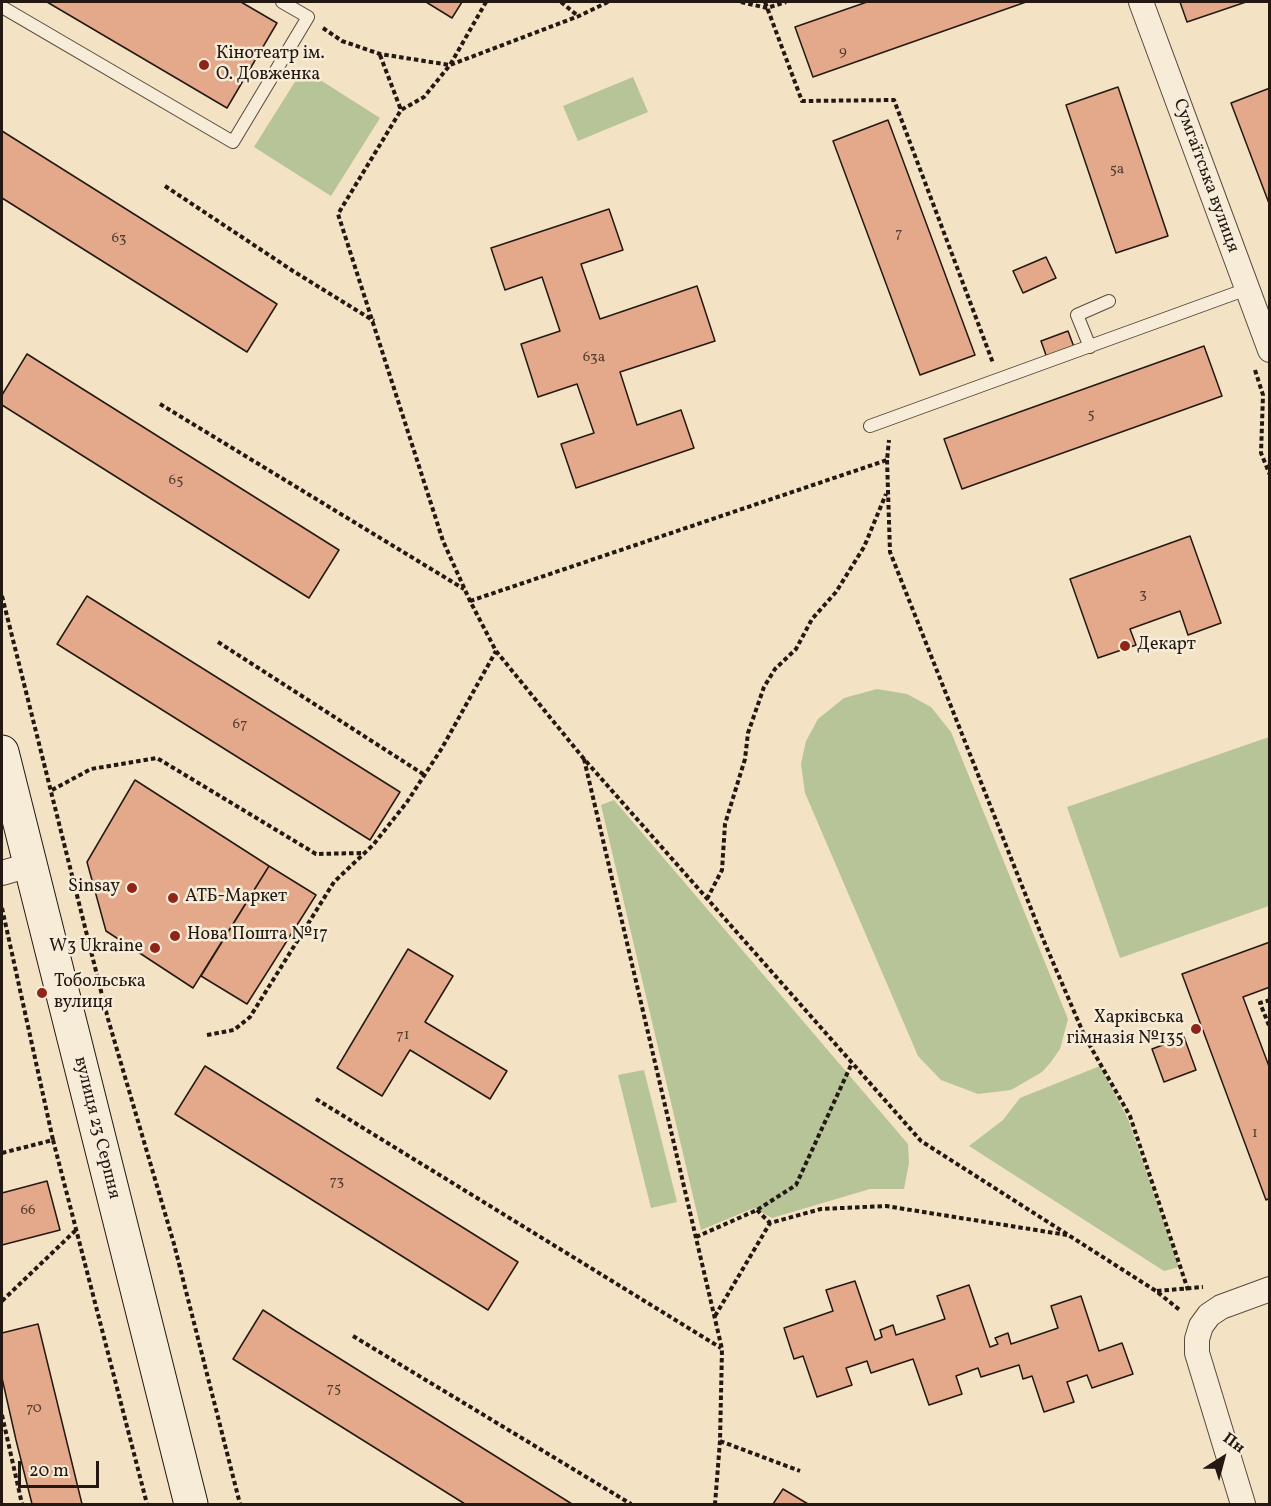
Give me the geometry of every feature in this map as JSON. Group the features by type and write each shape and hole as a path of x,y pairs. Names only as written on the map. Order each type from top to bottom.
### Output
{"street":[{"name":"Сумгаїтська вулиця","path":"1142,2 1269,350"},
{"name":"вулиця 23 Серпня","path":"2,752 16,869 191,1504"},
{"path":"1243,1504 1197,1353 1197,1339 1201,1326 1209,1315 1221,1307 1269,1289"}],"lane":[{"path":"2,7 233,142 308,17 282,2"},
{"path":"870,426 1247,289"},
{"path":"1090,347 1077,315 1109,301"}],"path":[{"path":"486,2 450,65 423,97 401,110 338,214 375,322 443,541 495,651 584,759 921,1141 1156,1291 1201,1326"},
{"path":"561,2 579,16"},
{"path":"342,41 380,54 450,65 579,16 608,2"},
{"path":"741,2 767,8 786,2"},
{"path":"765,2 802,101 894,100 1000,380"},
{"path":"380,54 401,110"},
{"path":"165,186 293,272 375,322"},
{"path":"160,404 465,590"},
{"path":"890,419 887,460 890,552 1043,939 1086,1037 1130,1116 1188,1290"},
{"path":"470,601 887,460"},
{"path":"707,899 722,870 725,824 745,759 748,733 764,687 776,669 796,649 812,619 836,592 864,548 887,490"},
{"path":"2,596 108,1019 174,1245 240,1504"},
{"path":"218,642 423,774"},
{"path":"207,1035 234,1030 250,1017 334,882 365,853 407,802 423,774 442,748 495,651"},
{"path":"52,790 91,769 157,758 316,854 365,853"},
{"path":"584,759 722,1349 720,1441 715,1504"},
{"path":"2,908 53,1140 147,1504"},
{"path":"1269,1000 1260,1003 1269,1028"},
{"path":"696,1237 757,1210 796,1185 852,1063"},
{"path":"316,1099 722,1349"},
{"path":"2,1153 53,1140"},
{"path":"715,1317 770,1223 821,1209 886,1206 1069,1235"},
{"path":"757,1210 770,1223"},
{"path":"2,1301 77,1229"},
{"path":"353,1336 631,1504"},
{"path":"2,1415 22,1504"},
{"path":"720,1441 800,1471"}],"green space":[{"path":"303,69 380,118 331,196 254,147"},
{"path":"633,77 648,112 578,141 563,106"},
{"path":"877,689 907,694 931,707 951,732 1068,1019 1060,1049 1051,1062 1042,1072 1011,1090 978,1094 941,1080 918,1056 805,793 801,764 806,741 818,719 844,698"},
{"path":"1269,737 1269,906 1120,958 1067,807"},
{"path":"614,800 908,1144 909,1163 904,1189 870,1189 772,1218 754,1208 701,1230 601,805"},
{"path":"1100,1066 1128,1119 1179,1267 1164,1271 969,1146 1003,1120 1020,1098"},
{"path":"644,1070 677,1202 651,1208 618,1075"}],"building":[{"name":"Кінотеатр ім. О. Довженка","path":"47,2 241,2 277,23 227,108"},
{"path":"426,2 462,2 452,18"},
{"path":"867,2 1026,2 813,77 795,27"},
{"path":"1180,2 1246,2 1187,22"},
{"path":"1118,87 1168,236 1116,253 1066,105"},
{"path":"1270,88 1270,206 1231,103"},
{"path":"888,120 975,355 920,375 833,141"},
{"path":"2,131 277,304 247,352 2,198"},
{"path":"609,209 623,250 581,264 600,319 697,286 715,341 620,372 637,425 681,410 694,448 576,488 561,444 594,433 577,384 538,397 521,344 560,331 542,277 505,290 491,248"},
{"path":"1046,257 1056,278 1023,293 1013,271"},
{"path":"1068,331 1074,347 1047,358 1041,341"},
{"path":"1204,346 1222,396 962,489 944,439"},
{"path":"27,354 339,550 309,598 2,405 2,395"},
{"path":"1190,536 1221,623 1188,635 1180,611 1130,629 1136,645 1098,658 1070,579"},
{"path":"87,596 400,792 370,840 57,644"},
{"name":"АТБ-Маркет","path":"135,780 269,866 193,988 106,931 87,862"},
{"path":"269,866 316,895 247,1004 201,976"},
{"path":"1270,942 1270,987 1243,997 1270,1069 1270,1198 1266,1200 1182,974"},
{"path":"408,949 453,976 425,1022 507,1071 490,1099 410,1050 382,1096 337,1068"},
{"path":"1184,1037 1196,1070 1164,1082 1152,1049"},
{"path":"205,1066 518,1262 488,1310 175,1114"},
{"path":"47,1181 60,1230 2,1245 2,1193"},
{"path":"855,1281 875,1340 882,1337 880,1330 893,1325 896,1335 945,1319 937,1296 969,1285 990,1347 998,1344 995,1338 1008,1333 1011,1344 1058,1328 1051,1306 1081,1296 1099,1351 1122,1343 1133,1374 1092,1388 1087,1375 1067,1382 1074,1402 1044,1412 1032,1376 1023,1379 1019,1365 981,1377 978,1368 956,1376 962,1394 929,1405 913,1359 871,1373 867,1361 846,1368 852,1385 817,1397 803,1356 794,1359 784,1328 833,1311 826,1290"},
{"path":"263,1310 572,1504 465,1504 233,1359"},
{"path":"38,1324 82,1504 32,1504 16,1440 2,1378 2,1333"},
{"path":"783,1489 808,1504 773,1504"}],"place":[{"name":"Кінотеатр ім. О. Довженка","path":"204,65"},
{"name":"Декарт","path":"1125,646"},
{"name":"Sinsay","path":"132,888"},
{"name":"АТБ-Маркет","path":"173,898"},
{"name":"Нова Пошта №17","path":"175,936"},
{"name":"W3 Ukraine","path":"155,948"},
{"name":"Тобольська вулиця","path":"42,993"},
{"name":"Харківська гімназія №135","path":"1196,1029"}]}
